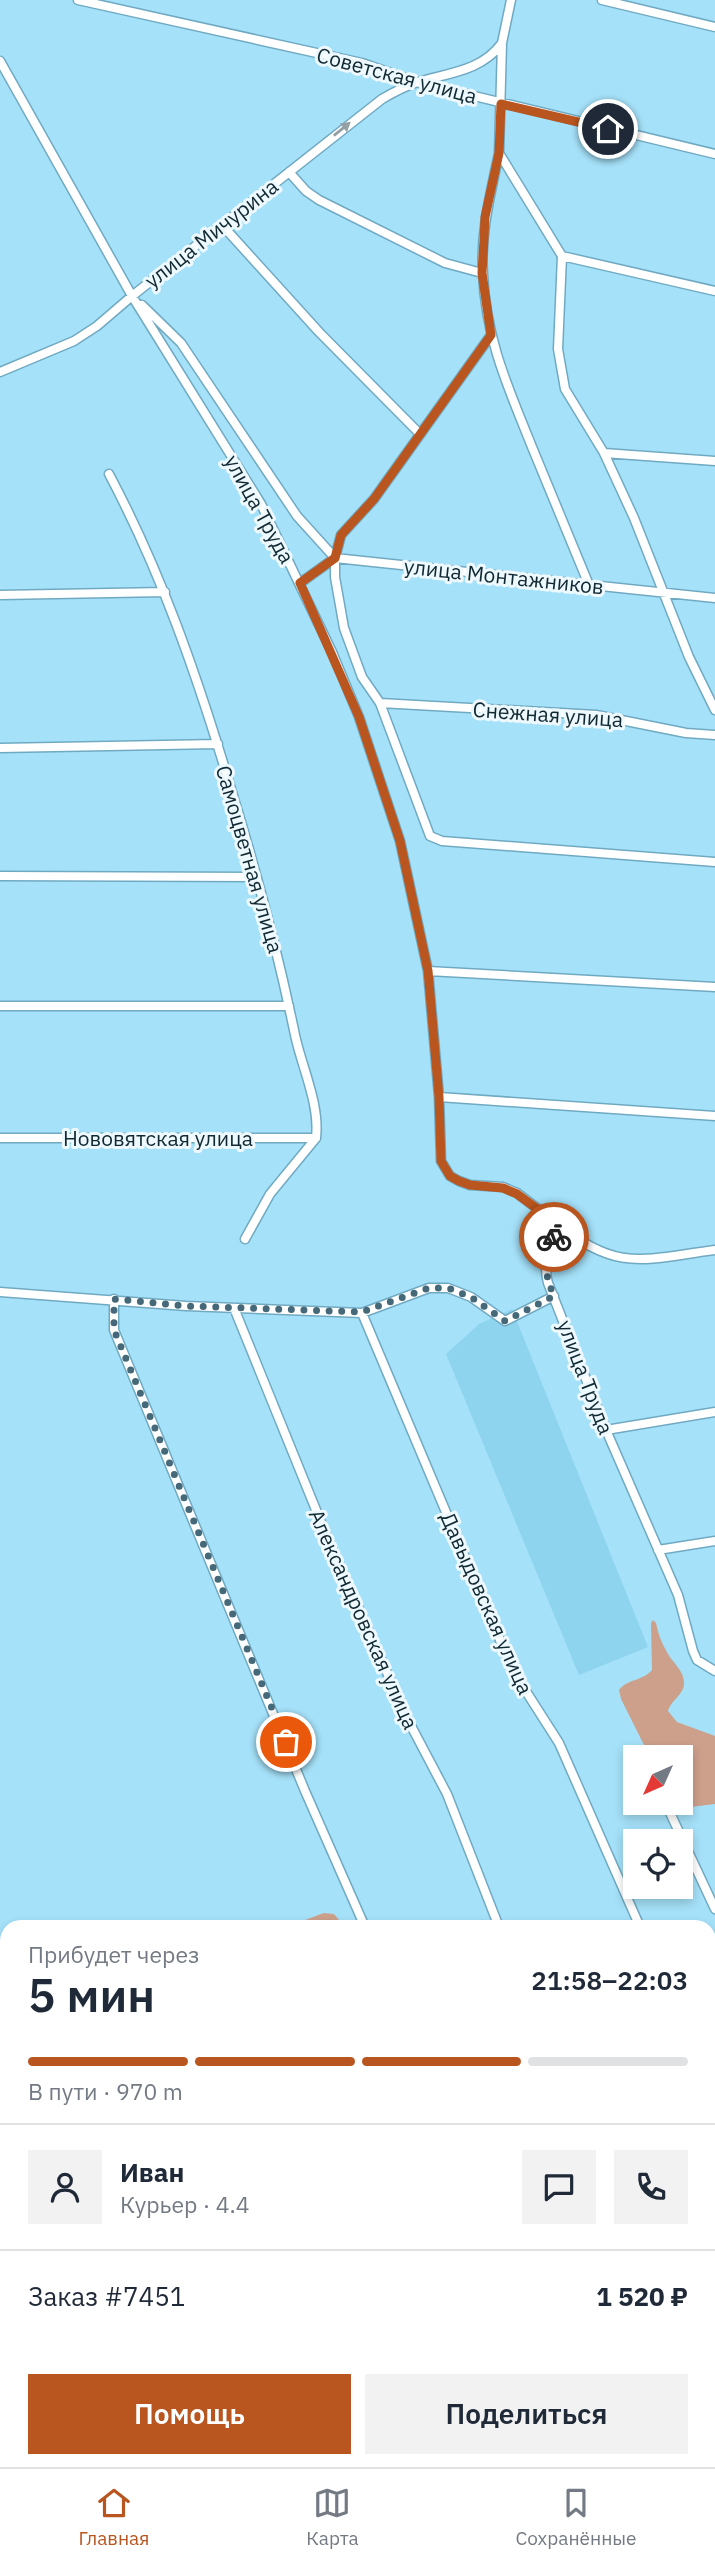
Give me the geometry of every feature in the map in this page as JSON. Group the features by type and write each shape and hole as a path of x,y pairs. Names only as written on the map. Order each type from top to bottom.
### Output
{"street":[{"name":"Советская улица","path":"78,0 362,63 416,82 501,104 715,154"},
{"path":"511,0 502,43 499,153 485,217 482,273 491,335 509,394 589,585"},
{"path":"602,0 715,27"},
{"name":"улица Мичурина","path":"0,372 74,341 97,326 365,111 397,90 479,64 502,43"},
{"name":"улица Труда","path":"0,61 132,296 261,504 332,652 378,770 400,841 428,971 439,1097 441,1161 450,1176 470,1185 503,1188 517,1194 558,1224 545,1265 545,1275 606,1430 678,1595 693,1651 702,1665 715,1671"},
{"path":"499,153 562,256 558,349 565,389 604,453 715,710"},
{"path":"289,172 306,191 319,200 446,263 482,273"},
{"path":"222,225 319,332 419,434"},
{"path":"562,256 715,291"},
{"name":"улица Труда","path":"132,296 181,343 297,516 335,558"},
{"path":"491,335 374,499 341,535 335,558 335,577 344,628 362,677 380,703 424,824 430,836 442,841 715,862"},
{"path":"604,453 715,461"},
{"name":"Самоцветная улица","path":"109,474 165,592 197,677 218,744 257,877 314,1108 316,1138"},
{"path":"300,583 335,558"},
{"name":"улица Монтажников","path":"335,558 715,598"},
{"path":"0,595 165,592"},
{"name":"Снежная улица","path":"380,703 596,715 686,733 715,734"},
{"path":"0,748 218,744"},
{"path":"0,876 257,877"},
{"path":"428,971 715,986"},
{"path":"0,1006 289,1006"},
{"path":"439,1097 715,1116"},
{"name":"Нововятская улица","path":"0,1138 316,1138"},
{"path":"245,1239 270,1194 316,1138"},
{"path":"558,1224 586,1245 618,1259 641,1260 715,1250"},
{"path":"0,1292 234,1308 362,1312 429,1288 448,1288 471,1297 505,1321 554,1296"},
{"path":"114,1299 114,1330 305,1791 362,1920"},
{"name":"Александровская улица","path":"234,1308 327,1537 408,1720 447,1794 496,1920"},
{"name":"Давыдовская улица","path":"362,1312 513,1671 559,1743 637,1920"},
{"path":"606,1430 715,1412"},
{"path":"658,1550 715,1541"},
{"path":"671,1815 715,1909"}],"shaded area":[{"path":"512,1309 648,1647 579,1675 446,1354 479,1324"},
{"path":"653,1620 656,1623 670,1658 684,1679 682,1691 668,1711 677,1722 715,1736 715,1804 693,1807 693,1745 644,1745 621,1699 619,1690 622,1686 652,1670"},
{"path":"324,1913 334,1914 339,1920 305,1920"}],"way so far":[{"path":"286,1742 114,1330 114,1299 186,1306 362,1312 429,1288 448,1288 471,1297 505,1321 554,1296 545,1275 545,1265 554,1237"}],"route":[{"path":"554,1237 558,1224 530,1201 503,1188 470,1185 459,1181 450,1176 441,1161 439,1097 428,971 400,841 359,717 300,583 335,558 341,535 374,499 491,335 482,273 485,217 499,153 501,104 608,129"}]}
